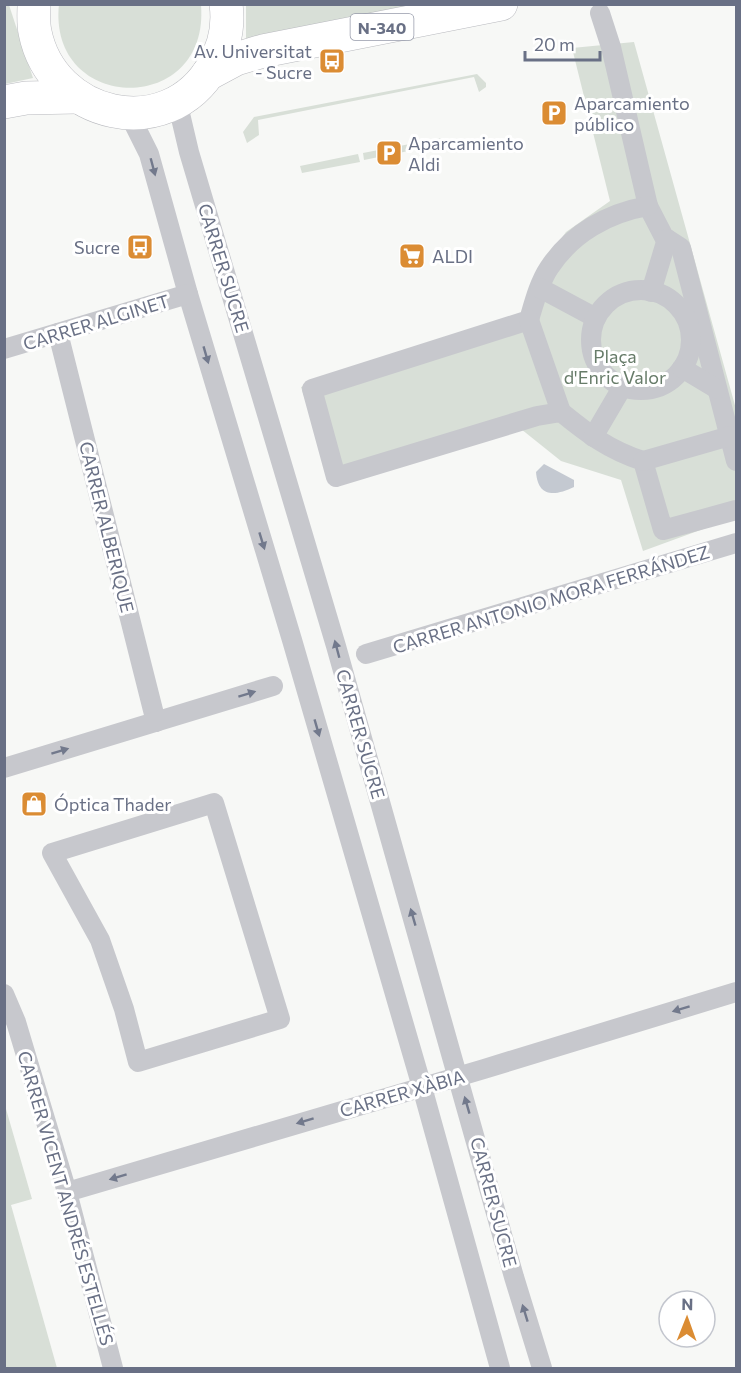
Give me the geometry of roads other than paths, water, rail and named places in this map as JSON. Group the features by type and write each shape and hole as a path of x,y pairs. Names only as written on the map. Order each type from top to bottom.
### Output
{"highway":[{"name":"N-340","path":"34,4 34,30 41,56 56,79 76,97 92,106 110,112 129,114 154,111 177,102 194,90 208,74 219,56 225,35 226,4"},
{"name":"N-340","path":"208,74 236,59 263,51 501,4"},
{"name":"N-340","path":"4,102 26,98 76,97"}],"street":[{"path":"600,13 611,47 648,206 664,237 681,248 736,461"},
{"name":"CARRER SUCRE","path":"177,102 189,152 336,646 514,1277 542,1368"},
{"path":"129,114 149,154 188,294 303,677 422,1088 500,1368"},
{"path":"648,206 623,210 583,232 548,269 529,320 561,412 593,437 619,453 643,461 730,436"},
{"path":"651,292 667,239"},
{"path":"540,288 596,318"},
{"path":"643,290 651,292 674,302 684,315 690,330 691,347 682,368 676,376 663,385 647,390 630,389 615,383 602,372 594,358 590,342 593,326 600,311 612,299 627,292 643,290"},
{"name":"CARRER ALGINET","path":"4,349 188,294"},
{"path":"529,320 312,388 336,477 537,416 561,412"},
{"name":"CARRER ALBERIQUE","path":"58,333 156,722"},
{"path":"682,368 717,389"},
{"path":"593,437 623,386"},
{"path":"643,461 663,530 736,510"},
{"name":"CARRER ANTONIO MORA FERRÁNDEZ","path":"366,654 736,543"},
{"path":"4,768 273,686"},
{"path":"214,803 280,1019 138,1062 124,1009 100,940 52,853 214,803"},
{"name":"CARRER XÀBIA","path":"68,1192 422,1088 736,992"},
{"name":"CARRER VICENT ANDRÉS ESTELLÉS","path":"4,994 16,1022 68,1192 113,1368"}],"place":[{"name":"Av. Universitat - Sucre","path":"332,61"},
{"name":"Aparcamiento público","path":"554,113"},
{"name":"Aparcamiento Aldi","path":"389,153"},
{"name":"Sucre","path":"140,247"},
{"name":"ALDI","path":"412,256"},
{"name":"Óptica Thader","path":"34,804"}],"park label":[{"name":"Plaça d'Enric Valor","path":"615,366"}]}
